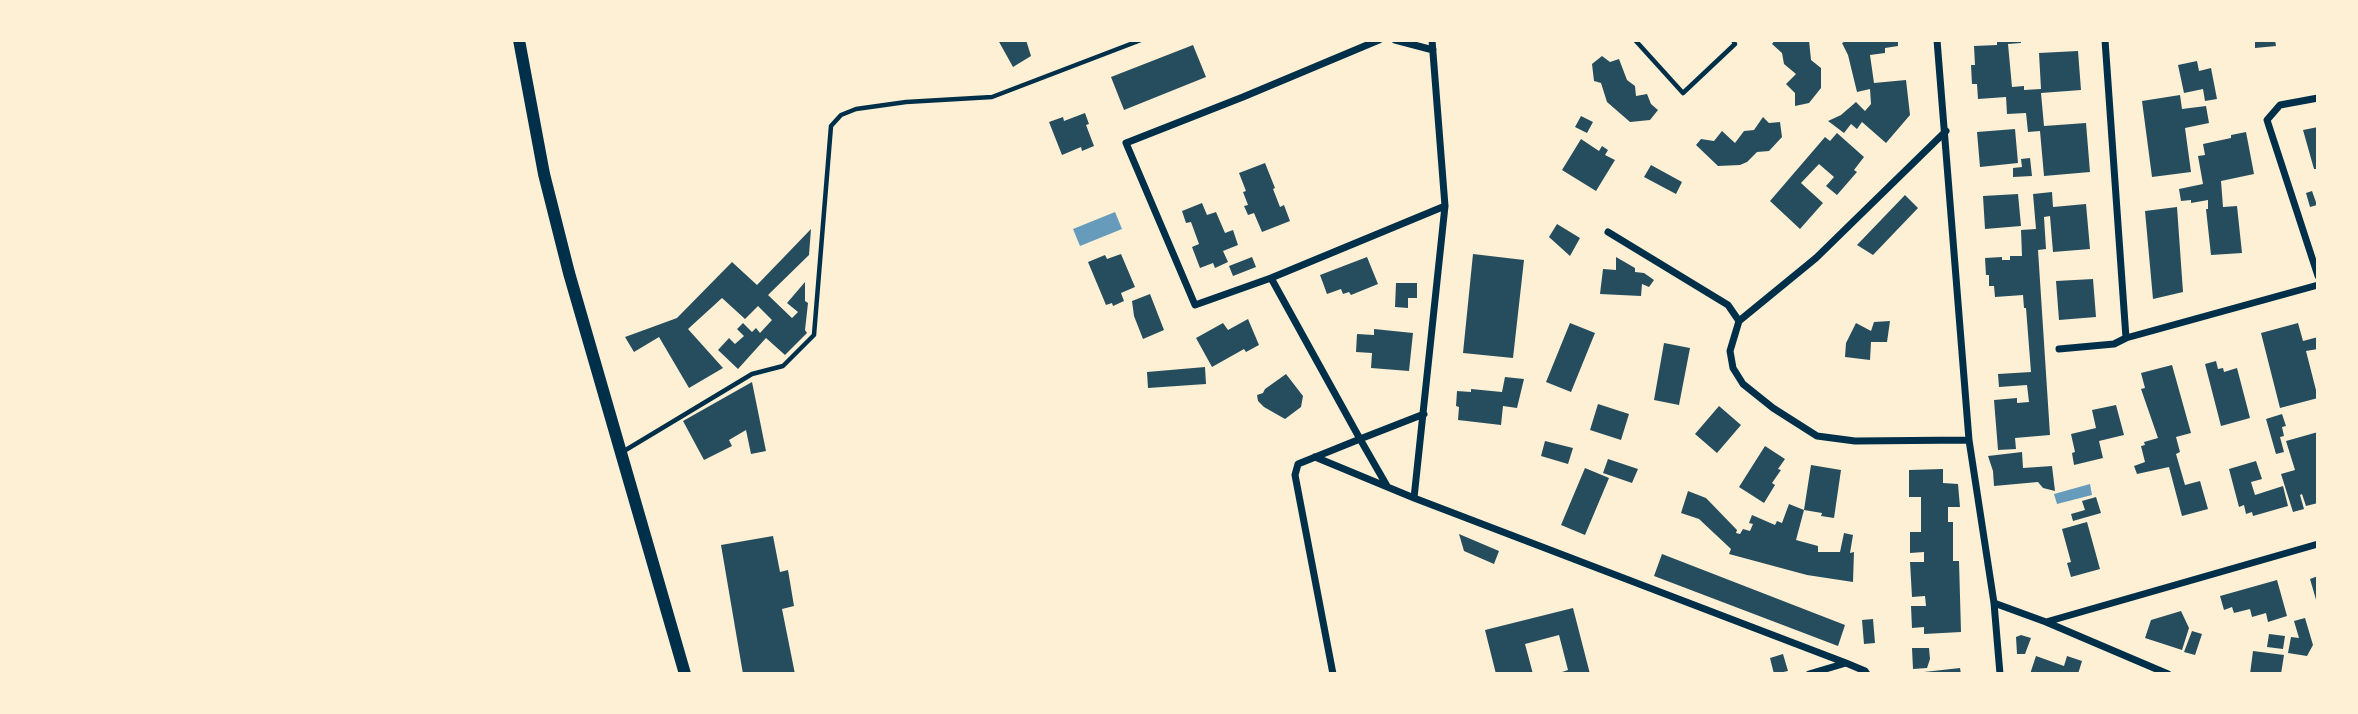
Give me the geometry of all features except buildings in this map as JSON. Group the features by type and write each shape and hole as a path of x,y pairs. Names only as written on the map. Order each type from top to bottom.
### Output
{"main road":[{"path":"519,40 544,174 569,273 685,674"}],"street":[{"path":"1379,40 1126,143 1195,305 1271,278 1445,206"},
{"path":"1395,40 1433,50"},
{"path":"1414,498 1445,206 1432,40"},
{"path":"1937,40 1969,440 1994,603 2000,674"},
{"path":"2105,40 2126,338"},
{"path":"2318,99 2280,105 2267,120 2318,276"},
{"path":"1945,131 1816,258 1740,321 1730,351 1734,368 1743,384 1773,408 1817,436 1855,441 1969,440"},
{"path":"1608,232 1728,305 1740,321"},
{"path":"1271,278 1387,486"},
{"path":"2059,349 2114,344 2126,338 2318,285"},
{"path":"1333,674 1295,475 1298,464 1424,414"},
{"path":"1315,457 1414,498 1846,663 1867,674"},
{"path":"2046,622 2318,544"},
{"path":"1994,603 2168,674"},
{"path":"1809,674 1846,663"}],"lane":[{"path":"622,453 752,374 783,366 814,335 831,126 841,115 856,109 905,102 992,97 1141,40"},
{"path":"1635,40 1683,93 1735,44 1733,40"}],"water":[{"path":"1115,212 1122,229 1080,246 1073,229"},
{"path":"2090,484 2092,495 2057,504 2054,494"}]}
